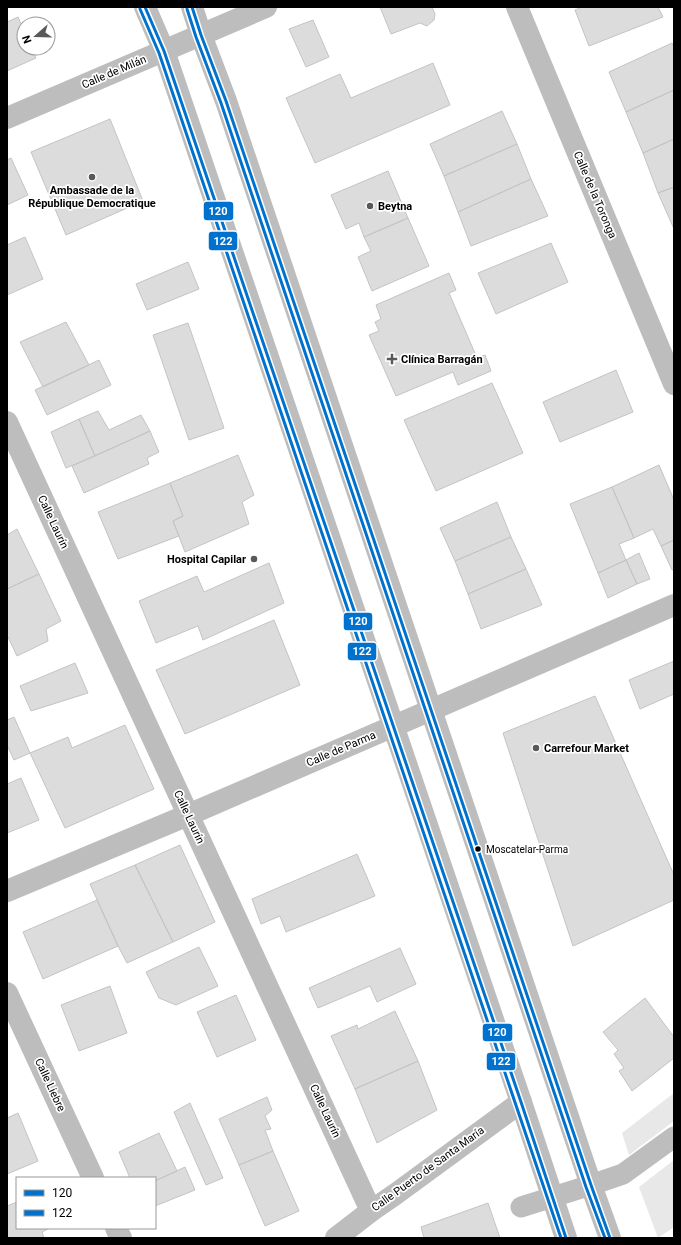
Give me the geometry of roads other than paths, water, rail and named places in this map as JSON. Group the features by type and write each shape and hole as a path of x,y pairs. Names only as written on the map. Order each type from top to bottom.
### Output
{"street":[{"path":"145,7 164,51 522,1102 566,1238"},
{"path":"192,7 226,101 591,1186 610,1238"},
{"name":"Calle de Milán","path":"7,118 266,7"},
{"name":"Calle de la Toronga","path":"517,7 674,384"},
{"name":"Calle Laurín","path":"7,422 371,1211"},
{"name":"Calle de Parma","path":"7,891 188,815 674,605"},
{"name":"Calle Liebre","path":"7,993 93,1177"},
{"name":"Calle Puerto de Santa María","path":"336,1238 522,1102"},
{"path":"521,1207 591,1186 623,1174 674,1137"},
{"path":"116,1229 121,1238"}],"place":[{"name":"Ambassade de la République Democratique","path":"92,177"},
{"name":"Beytna","path":"370,206"},
{"name":"Clínica Barragán","path":"392,359"},
{"name":"Hospital Capilar","path":"254,559"},
{"name":"Carrefour Market","path":"536,748"},
{"name":"Moscatelar-Parma","path":"478,849"}]}
